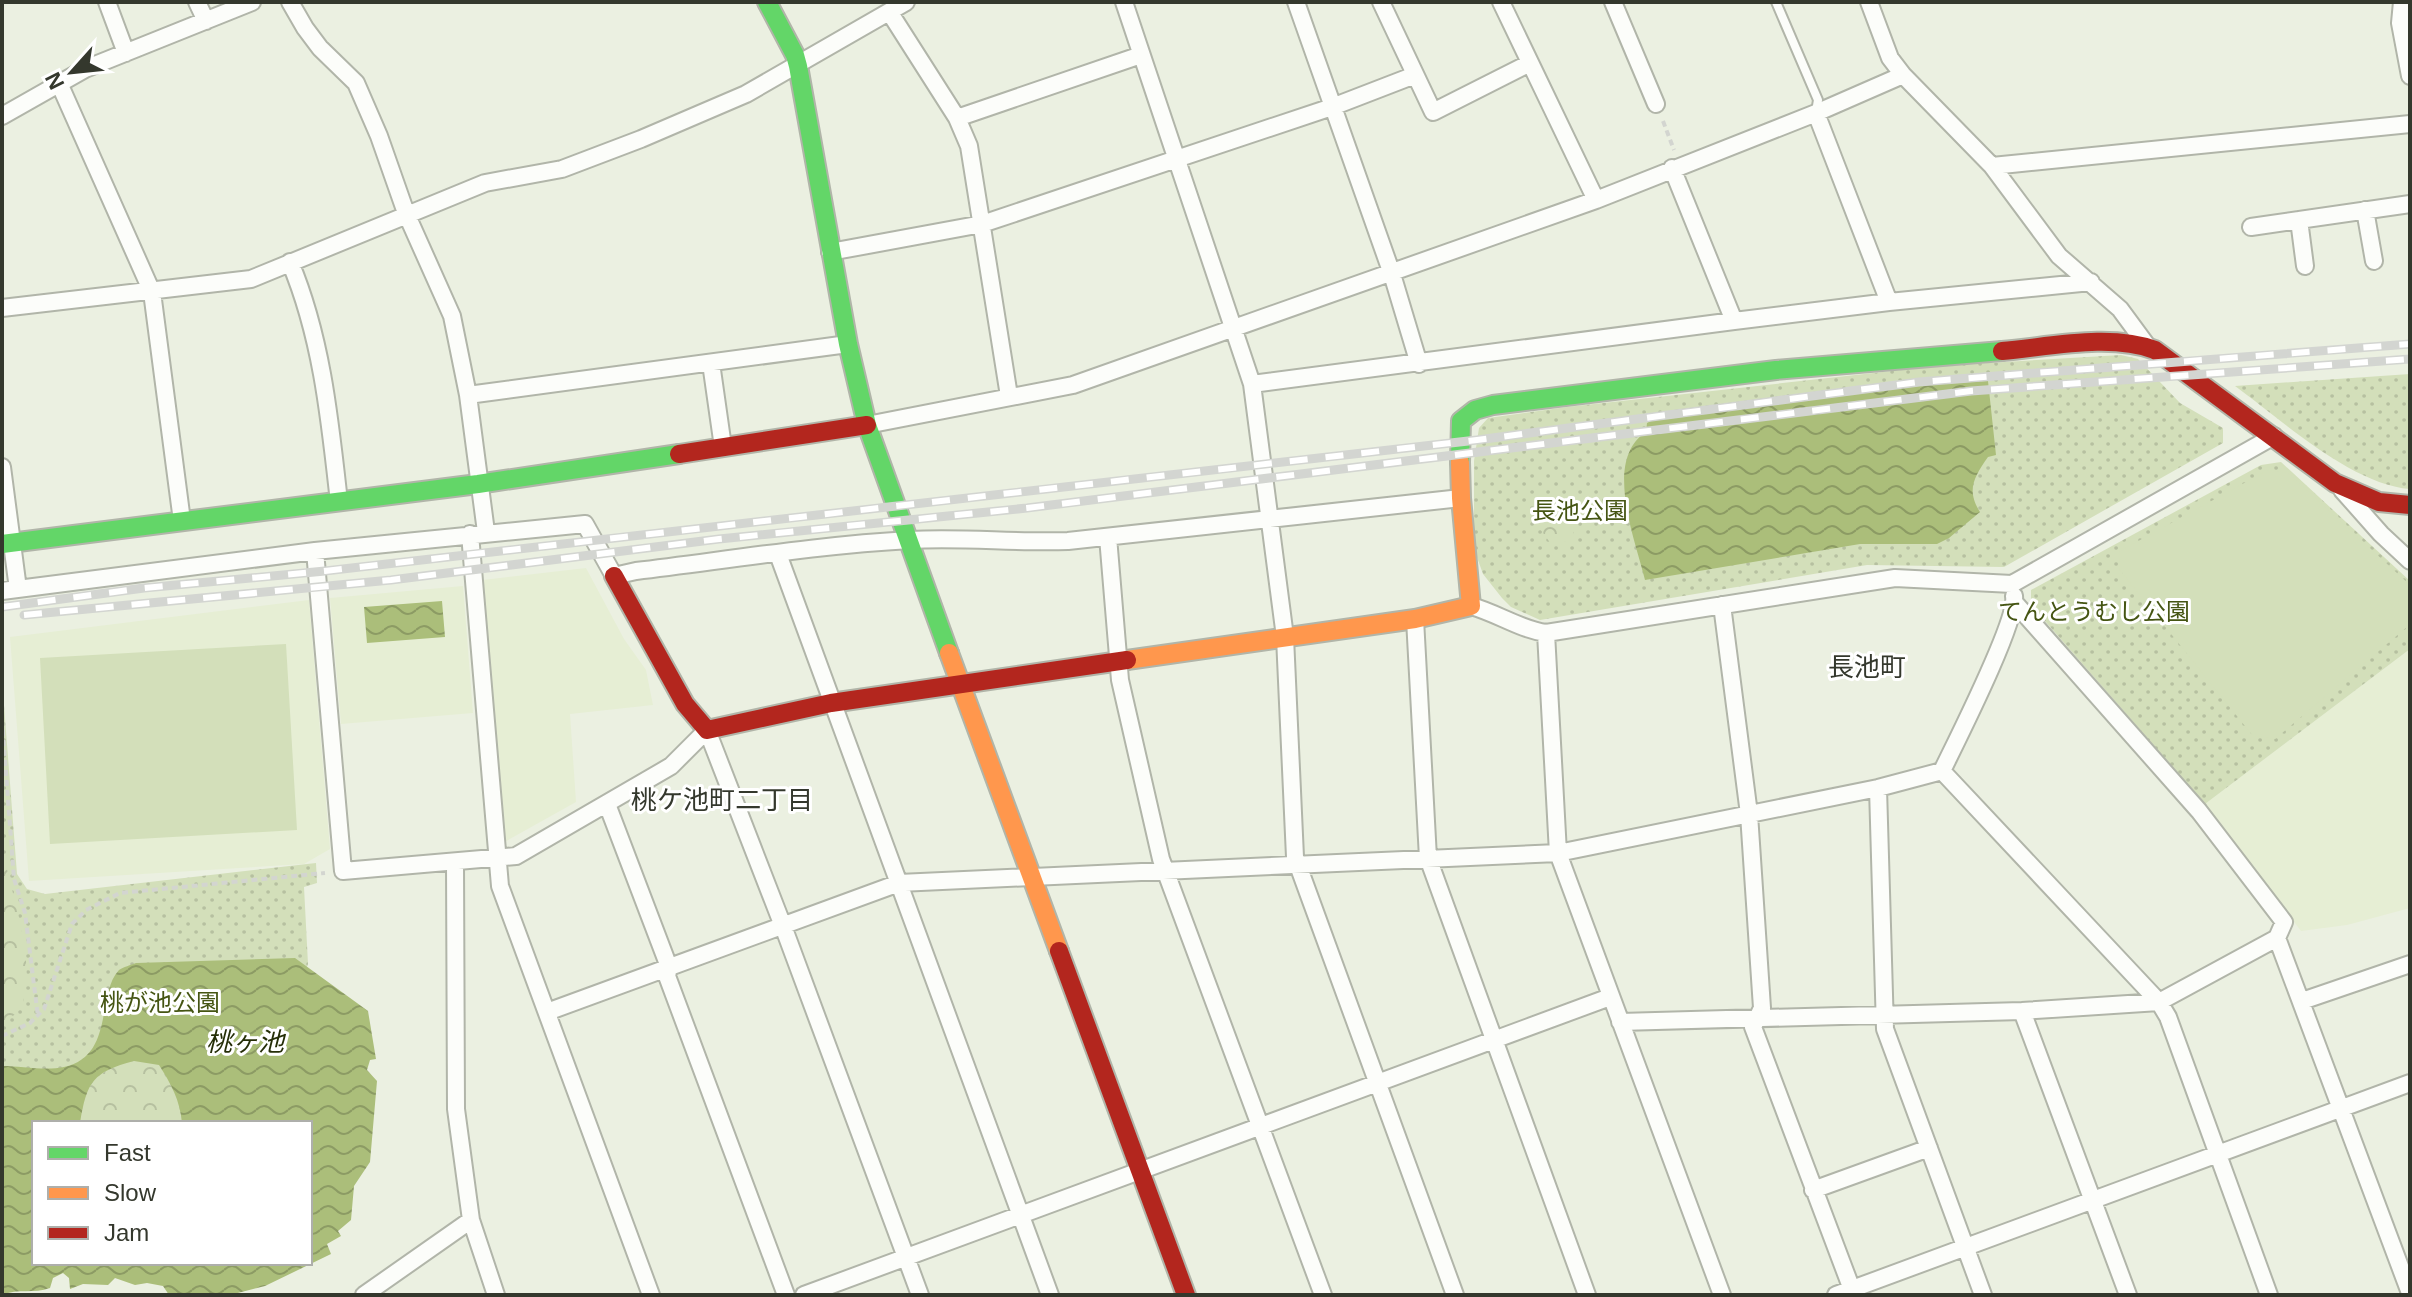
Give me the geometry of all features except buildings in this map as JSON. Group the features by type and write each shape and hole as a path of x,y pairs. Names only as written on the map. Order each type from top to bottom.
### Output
{"street":[{"path":"107,2 126,53"},
{"path":"197,2 206,21"},
{"path":"2,116 59,83 252,2"},
{"path":"290,2 320,48 356,83 379,136 406,213 452,316 468,395 478,484 478,533 500,886 651,1295"},
{"path":"767,2 798,66 830,252 867,425 1186,1295"},
{"path":"2,308 251,279 485,183 562,169 746,94 906,2"},
{"path":"1124,2 1252,384 1285,637 1295,857 1455,1295"},
{"path":"1296,2 1392,274 1419,364"},
{"path":"1381,2 1433,112 1530,63"},
{"path":"1501,2 1596,200"},
{"path":"1613,2 1656,104"},
{"path":"1869,2 1890,58 1992,166 2059,256 2120,309 2148,347 2335,483 2410,561"},
{"path":"2405,4 2400,23 2410,76"},
{"path":"890,13 957,118 969,146 1009,396"},
{"path":"957,118 1141,55"},
{"path":"830,252 982,224 1332,107 1415,75"},
{"path":"8,543 478,484 867,425 1073,385 1596,200 1903,75"},
{"path":"59,83 152,292 182,521"},
{"path":"1816,113 1889,302"},
{"path":"1992,166 2410,124"},
{"path":"1676,166 1734,321"},
{"path":"2251,227 2410,204"},
{"path":"2365,210 2374,261"},
{"path":"2299,220 2305,266"},
{"path":"290,262 317,350 328,403 339,502"},
{"path":"1252,384 1889,302 2091,282"},
{"path":"1471,606 1461,498 1461,421 1475,410 1493,405 1807,368 2118,341 2148,347"},
{"path":"468,395 848,344"},
{"path":"711,363 723,447"},
{"path":"315,551 343,871 516,856 671,766 707,730 831,703 1415,619 1471,606 1531,631 1546,633 1895,578 2012,584 2274,436"},
{"path":"2,467 10,590 315,551 585,524 685,704 707,730 920,1295"},
{"path":"2335,483 2379,502 2410,505"},
{"path":"614,576 907,540 972,538 1030,543 1461,498"},
{"path":"1108,537 1117,661 1165,870 1323,1295"},
{"path":"778,554 1050,1295"},
{"path":"1942,771 2006,632 2015,603 2012,584"},
{"path":"1620,1022 2022,1011 2159,1002 2277,938 2284,922 2199,811 2015,603"},
{"path":"1722,605 1749,814 1762,1008 1753,1027 1847,1293 2410,1083"},
{"path":"1415,619 1428,858 1587,1295"},
{"path":"1546,633 1558,853 1722,1295"},
{"path":"547,1012 899,883 1558,853 1878,788 1942,771"},
{"path":"1942,771 2159,1002 2168,1017 2269,1295"},
{"path":"1878,788 1885,1029 1983,1295"},
{"path":"607,804 669,967 667,976 786,1295"},
{"path":"455,862 456,1109 471,1220 496,1295"},
{"path":"2277,938 2410,1293"},
{"path":"2302,1001 2410,964"},
{"path":"804,1295 1610,997"},
{"path":"2022,1011 2128,1295"},
{"path":"1813,1190 1929,1148"},
{"path":"364,1295 471,1220"}],"lane":[{"path":"1776,2 1818,100 1816,113"}],"path":[{"path":"1656,104 1676,166"},
{"path":"2,720 14,879 25,913 38,1017"},
{"path":"2,1036 38,1017 48,999 72,924 86,910 107,899 120,893 343,871"}],"shaded area":[{"path":"586,568 624,639 646,670 653,705 570,714 576,802 501,844 483,580"},
{"path":"463,586 473,713 341,724 330,598"},
{"path":"309,600 330,849 304,864 29,881 10,637"},
{"path":"2410,649 2410,908 2347,925 2301,931 2205,804"}],"green space":[{"name":"長池公園","path":"2121,355 2138,359 2180,403 2223,428 2223,443 2004,567 1867,565 1540,620 1511,607 1502,598 1483,574 1474,549 1474,461 1479,428 1488,418 1937,366"},
{"path":"2410,374 2410,489 2388,485 2341,463 2235,386"},
{"name":"てんとうむし公園","path":"2281,462 2410,581 2410,649 2205,804 2031,605 2031,590 2261,465"},
{"path":"2268,470 2288,473 2410,585 2410,621 2407,627 2275,739 2253,736 2119,569 2120,551"},
{"path":"1567,510 1576,525 1571,541 1551,544 1541,530 1547,513"},
{"path":"286,644 297,830 50,844 40,658"},
{"name":"桃が池公園","path":"2,679 17,874 27,889 45,894 316,863 317,883 304,887 308,964 287,1022 236,1121 32,1121 32,1126 2,1165"},
{"path":"2,846 24,944 26,984 22,1006 2,1024"},
{"path":"134,1061 158,1065 174,1092 182,1121 80,1121 89,1088 109,1069"}],"water":[{"path":"1988,381 1996,455 1988,457 1974,484 1973,497 1980,512 1949,538 1937,544 1860,544 1645,580 1630,523 1624,480 1626,461 1633,445 1646,432 1647,423 1674,410 1836,389"},
{"path":"442,601 445,637 367,643 364,607"},
{"name":"桃ヶ池","path":"295,958 368,1011 376,1059 370,1060 367,1070 377,1081 370,1162 354,1186 351,1220 338,1231 341,1236 327,1244 331,1254 312,1263 312,1121 182,1121 174,1092 159,1065 134,1061 109,1069 94,1080 80,1121 32,1121 32,1265 308,1265 265,1286 230,1295 169,1295 163,1286 147,1283 135,1285 115,1278 108,1285 83,1284 70,1289 69,1278 63,1273 53,1278 50,1288 2,1295 2,1066 57,1068 80,1061 91,1051 98,1038 112,981 119,970 136,963"}],"railway":[{"path":"2,607 144,588 325,571 1477,440 1919,382 2410,344"},
{"path":"24,615 391,580 719,539 1027,508 1971,391 2410,359"}],"traffic: fast":[{"path":"767,2 798,66 848,344 867,425 949,653"},
{"path":"1460,462 1461,421 1475,410 1493,405 1776,370 2002,351"},
{"path":"2,544 478,484 679,454"}],"traffic: slow":[{"path":"1127,660 1415,619 1471,606 1460,462"},
{"path":"949,653 1059,951"}],"traffic: jam":[{"path":"2002,351 2099,342 2119,342 2155,350 2335,483 2379,502 2410,505"},
{"path":"679,454 867,425"},
{"path":"614,576 685,704 707,730 831,703 1127,660"},
{"path":"1059,951 1186,1295"}],"district":[{"name":"長池町","path":"1867,667"},
{"name":"桃ケ池町二丁目","path":"722,800"}]}
